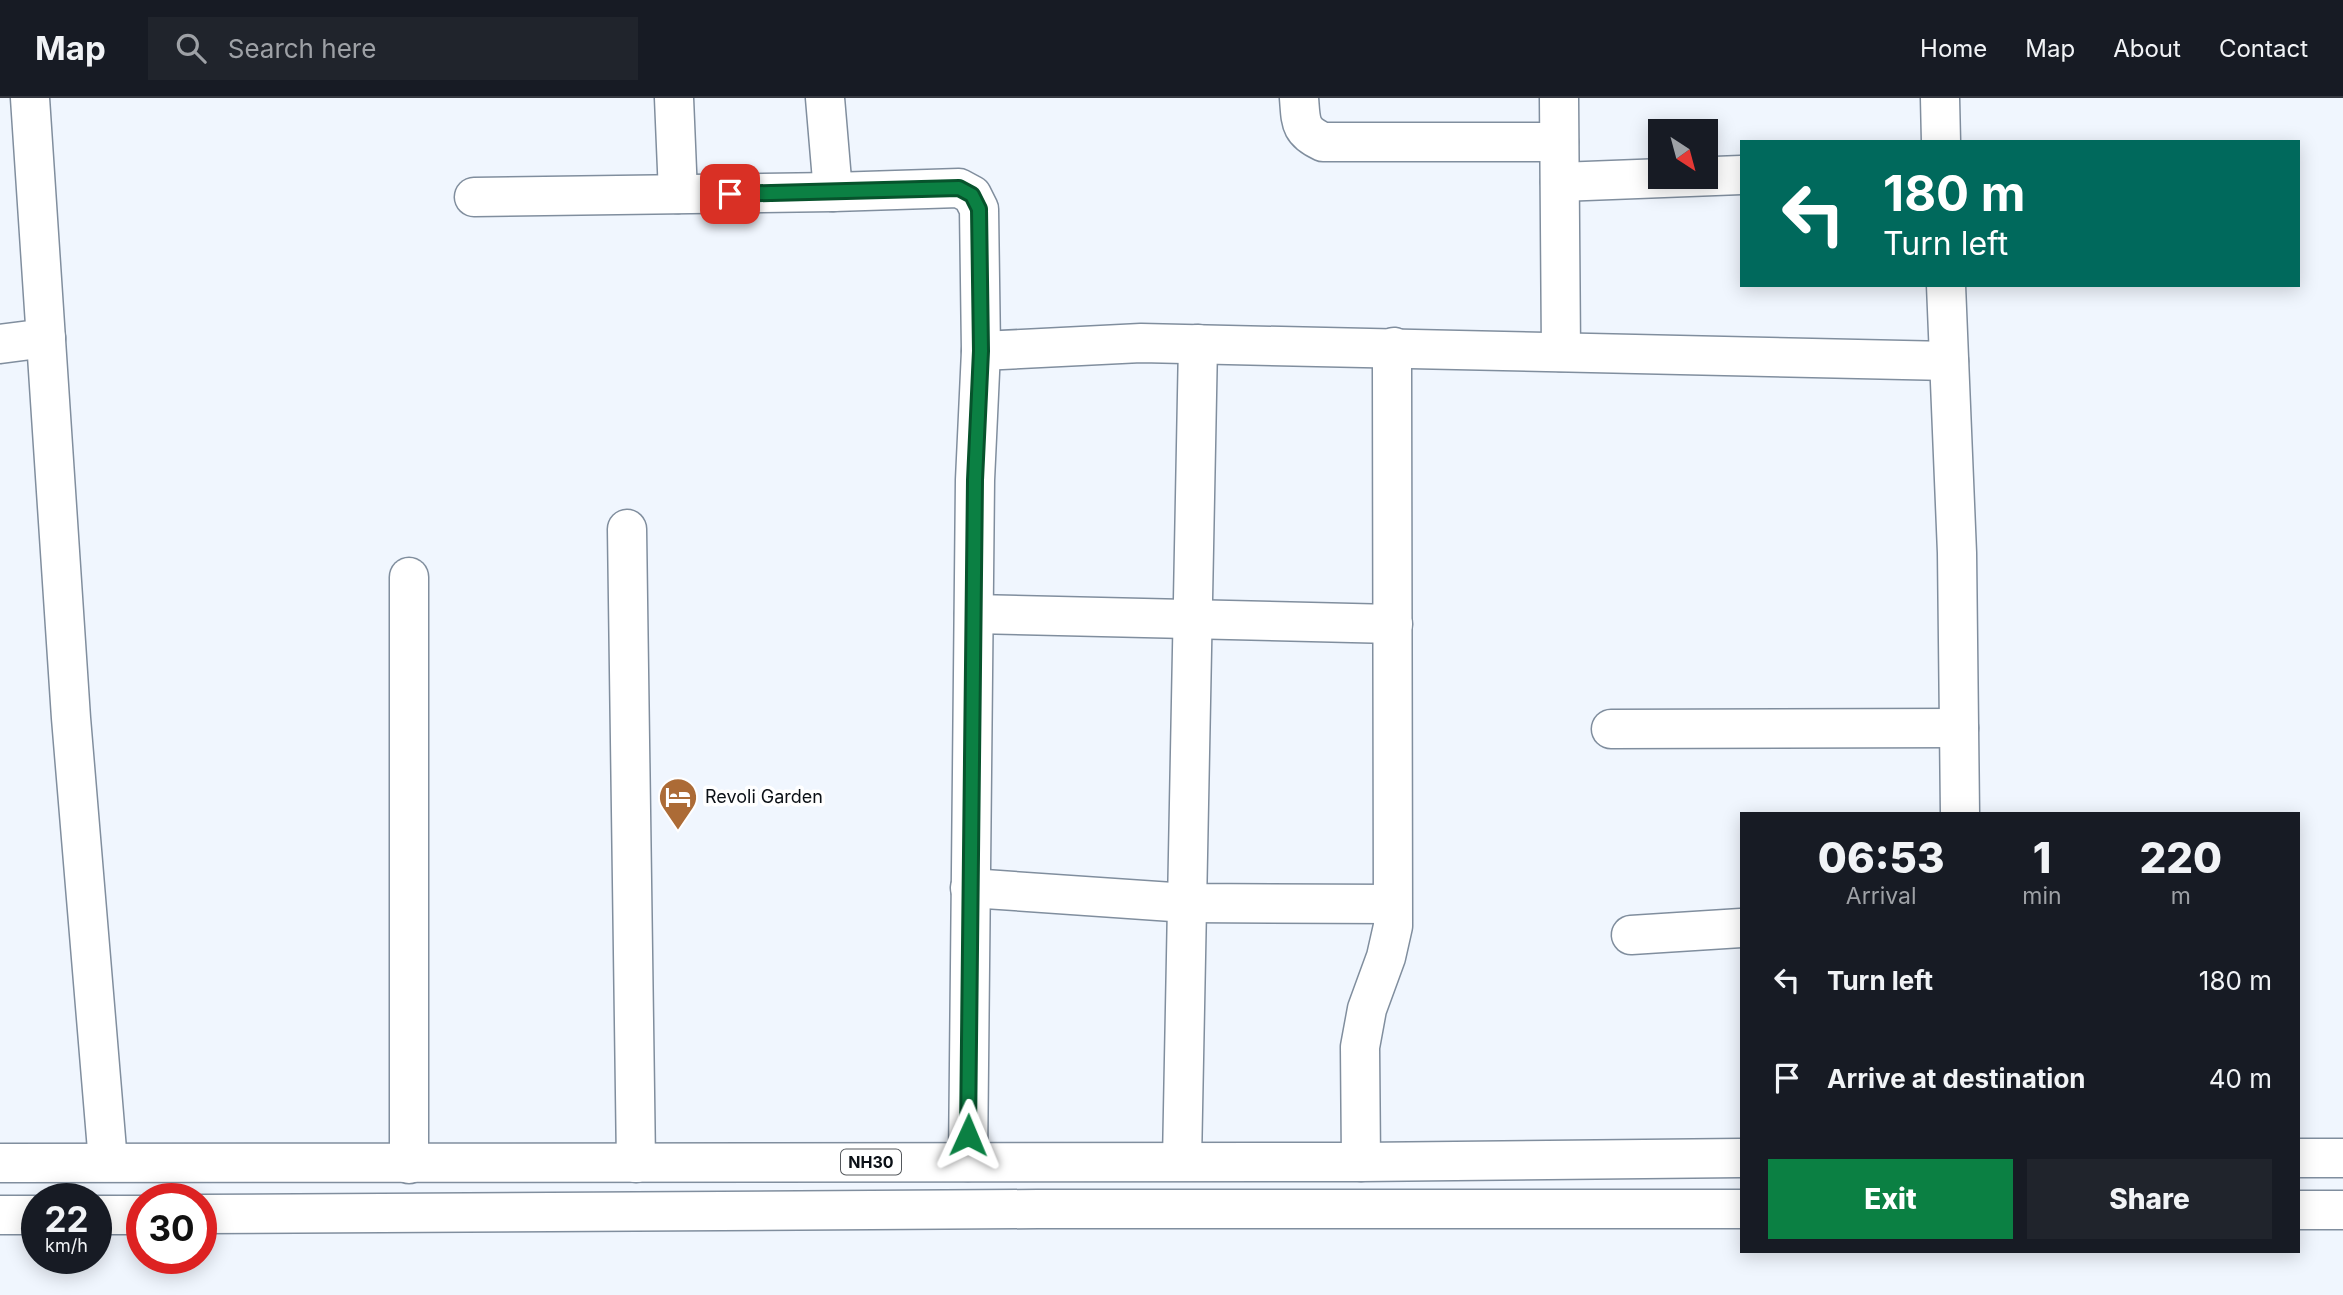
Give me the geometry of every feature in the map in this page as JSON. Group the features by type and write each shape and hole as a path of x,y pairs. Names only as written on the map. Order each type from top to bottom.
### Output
{"main road":[{"path":"30,98 71,718 108,1163"},
{"path":"674,98 678,194"},
{"path":"825,98 833,192"},
{"path":"1299,98 1301,124 1309,136 1323,142 1559,142"},
{"path":"1559,98 1561,352"},
{"path":"1940,98 1941,140"},
{"path":"1560,182 1740,176"},
{"path":"474,197 959,188 972,195 979,209 981,351 975,480 968,1162"},
{"path":"1947,287 1957,553 1960,812"},
{"path":"0,344 46,338"},
{"path":"981,351 1141,343 1949,361"},
{"path":"1182,1161 1198,344"},
{"path":"1361,1162 1360,1047 1367,1009 1386,957 1393,926 1394,347"},
{"path":"627,529 636,1163"},
{"path":"409,577 409,1164"},
{"path":"974,614 1392,624"},
{"path":"1611,729 1959,728"},
{"path":"970,888 1187,903 1392,904"},
{"path":"1631,935 1740,929"},
{"name":"NH30","path":"0,1163 1361,1162 1740,1158"},
{"path":"2300,1158 2343,1158"},
{"path":"217,1214 1024,1209 1740,1209"},
{"path":"2300,1210 2343,1210"},
{"path":"0,1215 21,1215"}],"place":[{"name":"Revoli Garden","path":"678,831"}],"route":[{"path":"730,194 959,188 972,195 979,209 981,351 975,480 968,1135"}]}
